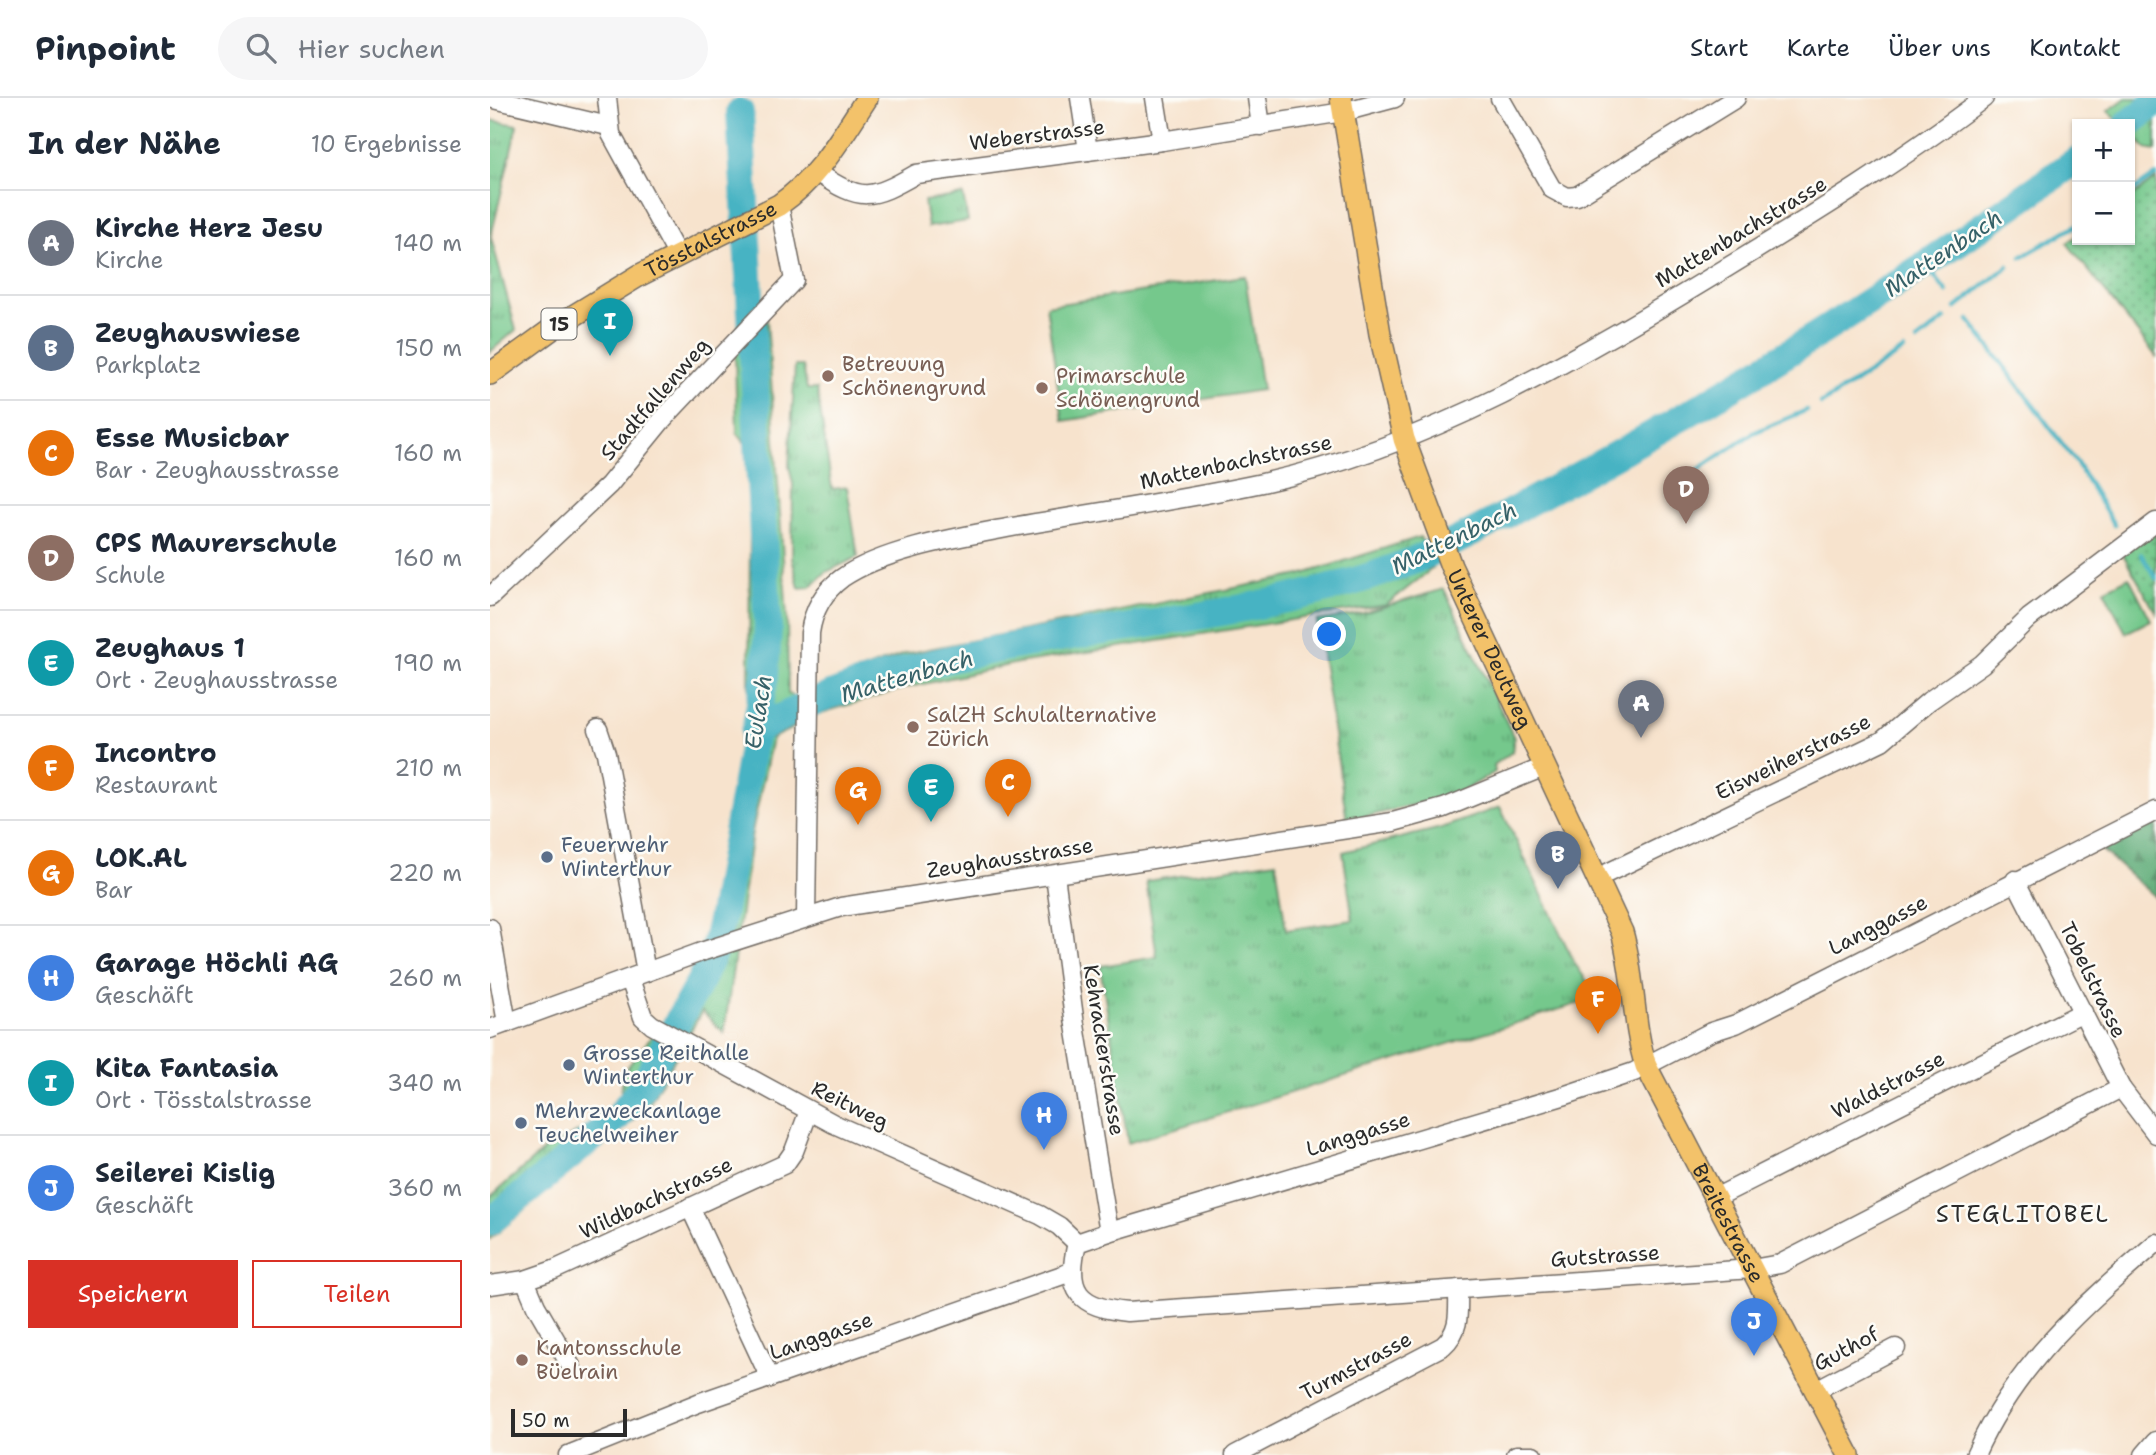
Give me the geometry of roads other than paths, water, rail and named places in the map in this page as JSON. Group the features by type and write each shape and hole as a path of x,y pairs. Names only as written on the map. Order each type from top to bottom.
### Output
{"main road":[{"name":"Tösstalstrasse","path":"490,374 590,304 779,205 818,173 867,98"},
{"name":"Unterer Deutweg","path":"1342,105 1380,334 1404,439 1451,566 1597,877 1628,951 1640,1049 1646,1066"},
{"name":"Breitestrasse","path":"1646,1066 1849,1455"}],"street":[{"path":"490,98 608,126"},
{"path":"607,98 608,126 678,256"},
{"path":"1080,98 1088,151"},
{"path":"1155,98 1161,141"},
{"path":"1257,98 1261,125"},
{"name":"Weberstrasse","path":"818,173 856,195 887,191 916,174 1161,141 1261,125 1342,105 1395,98"},
{"path":"1500,98 1552,189 1567,197 1577,196 1736,98"},
{"name":"Mattenbachstrasse","path":"806,917 810,634 814,612 826,593 842,579 861,568 957,537 1224,491 1313,472 1404,439 1502,394 1631,326 1877,175 1984,98"},
{"name":"Stadtfallenweg","path":"490,597 609,485 662,420 794,280 779,205"},
{"name":"Eisweiherstrasse","path":"1597,877 1882,741 1929,701 1982,664 2029,618 2156,522"},
{"name":"Reitweg","path":"598,729 643,1017 809,1111 1040,1215 1059,1226 1077,1243"},
{"name":"Zeughausstrasse","path":"490,1029 704,951 841,907 1393,822 1444,808 1544,767"},
{"name":"Langgasse","path":"1077,1243 1563,1096 1646,1066 1711,1032 1736,1024 2015,880 2156,811"},
{"name":"Kehrackerstrasse","path":"1055,875 1075,1025 1109,1232"},
{"name":"Tobelstrasse","path":"2015,880 2122,1088 2156,1133"},
{"path":"490,928 508,1023"},
{"name":"Waldstrasse","path":"1715,1198 2083,1012"},
{"name":"Gutstrasse","path":"1071,1272 1076,1292 1089,1305 1127,1311 1752,1269 1780,1264 2122,1088"},
{"name":"Wildbachstrasse","path":"490,1285 525,1280 554,1270 785,1164 794,1152 809,1111"},
{"path":"690,1207 770,1378"},
{"path":"1071,1272 1077,1243"},
{"path":"1975,1455 1986,1431 2020,1378 2050,1339 2156,1243"},
{"name":"Langgasse","path":"568,1455 770,1378 1071,1272"},
{"path":"525,1280 536,1306 572,1368"},
{"name":"Turmstrasse","path":"1235,1455 1443,1346 1453,1337 1458,1322 1458,1289"},
{"name":"Guthof","path":"1816,1390 1896,1348"},
{"path":"2144,1455 2156,1441"},
{"path":"1516,1455 1533,1455"}],"waterway":[{"name":"Mattenbach","path":"2135,119 2156,103"},
{"name":"Eulach","path":"490,1222 617,1118 642,1087 700,981 714,950 722,916 765,676 768,626 740,112"},
{"name":"Mattenbach","path":"754,732 825,697 900,672 979,653 1301,596 1403,565 1478,530 1640,441 1768,366 1955,245 2072,163"},
{"path":"2135,190 2156,175"},
{"path":"2021,257 2072,228"},
{"path":"1956,308 2008,266"},
{"path":"1927,267 1947,292"},
{"path":"1917,341 1945,319"},
{"path":"1969,320 2076,462 2114,525"},
{"path":"1821,404 1904,350"},
{"path":"1685,474 1698,470 1753,433 1807,410"},
{"path":"2141,554 2156,578"}],"place":[{"name":"Kita Fantasia","path":"610,356"},
{"name":"Betreuung Schönengrund","path":"828,376"},
{"name":"Primarschule Schönengrund","path":"1042,388"},
{"name":"CPS Maurerschule","path":"1686,524"},
{"name":"SalZH Schulalternative Zürich","path":"913,727"},
{"name":"Kirche Herz Jesu","path":"1641,738"},
{"name":"Esse Musicbar","path":"1008,817"},
{"name":"Zeughaus 1","path":"931,822"},
{"name":"LOK.AL","path":"858,825"},
{"name":"Feuerwehr Winterthur","path":"547,857"},
{"name":"Zeughauswiese","path":"1558,889"},
{"name":"Incontro","path":"1598,1034"},
{"name":"Grosse Reithalle Winterthur","path":"569,1065"},
{"name":"Mehrzweckanlage Teuchelweiher","path":"521,1123"},
{"name":"Garage Höchli AG","path":"1044,1150"},
{"name":"Seilerei Kislig","path":"1754,1356"},
{"name":"Kantonsschule Büelrain","path":"522,1360"}],"district":[{"name":"STEGLITOBEL","path":"2023,1214"}]}
